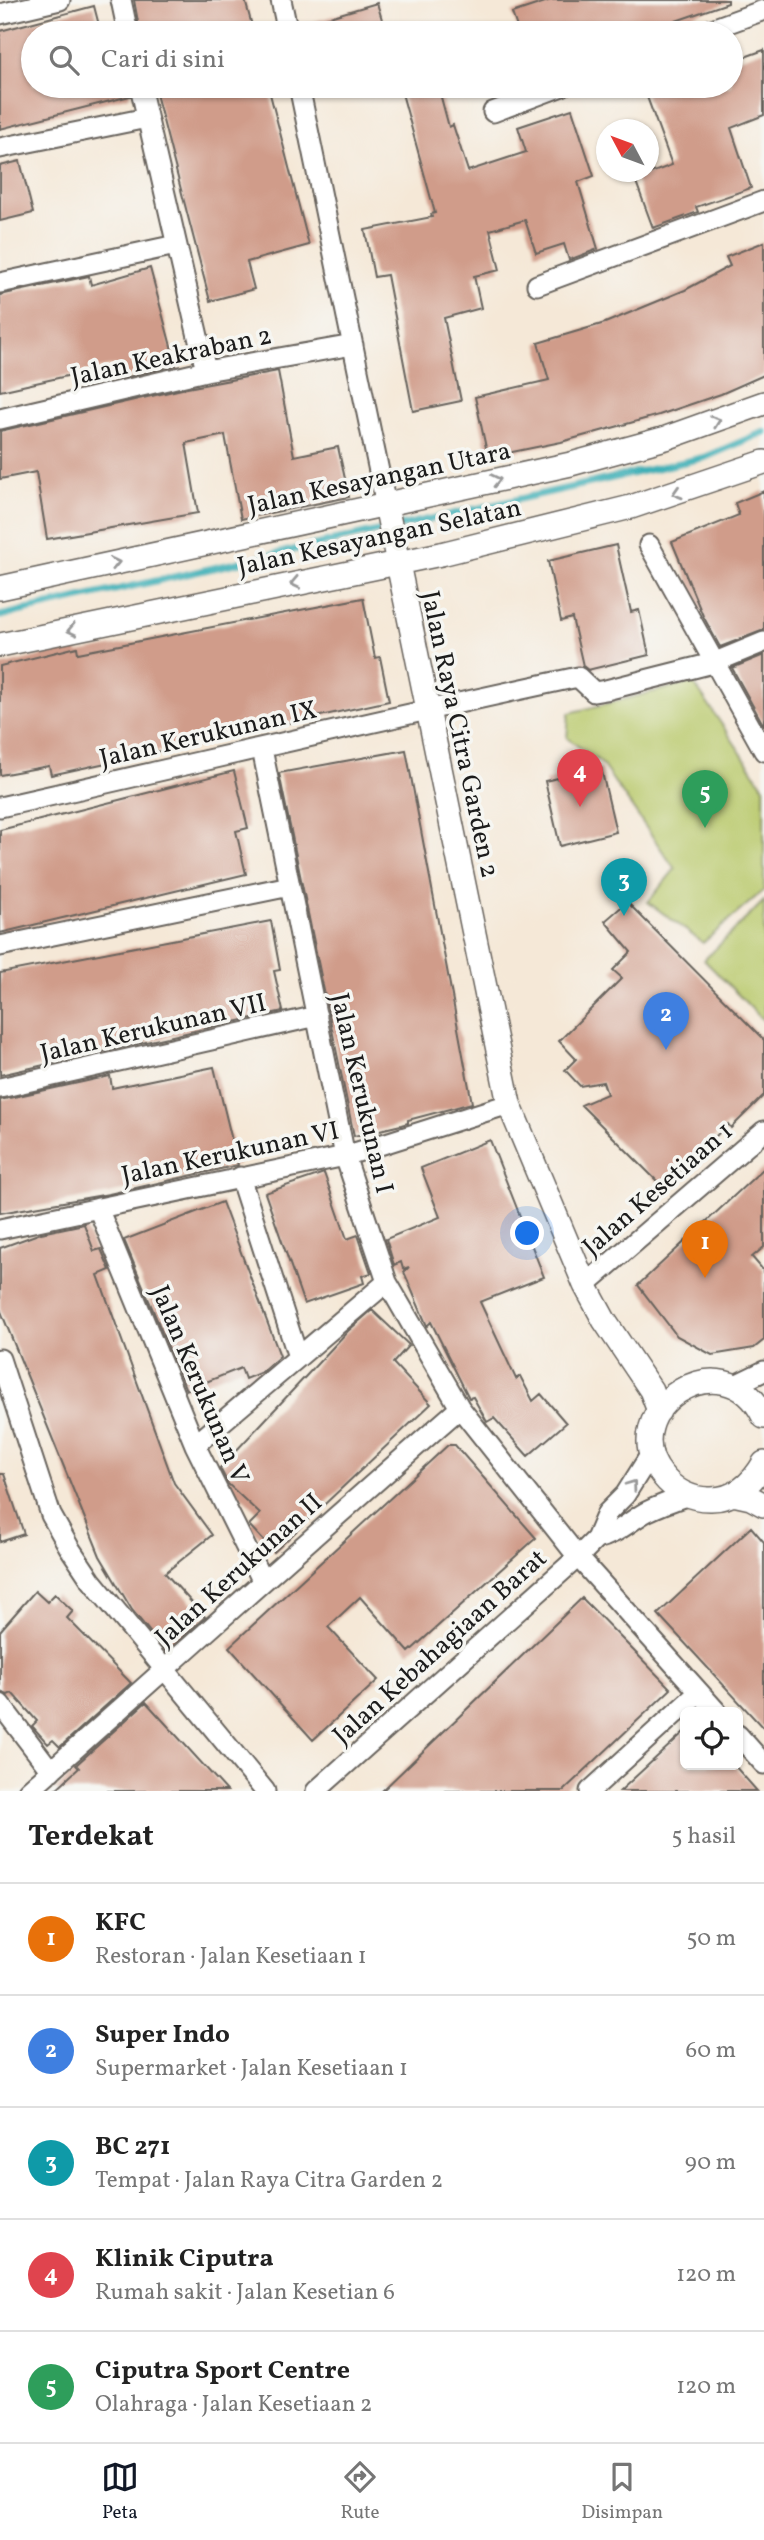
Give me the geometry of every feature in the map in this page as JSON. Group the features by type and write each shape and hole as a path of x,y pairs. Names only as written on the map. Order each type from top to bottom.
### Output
{"street":[{"path":"0,14 60,0"},
{"path":"121,0 125,21"},
{"path":"281,0 285,21"},
{"path":"734,21 764,10"},
{"path":"143,98 206,371"},
{"name":"Jalan Raya Citra Garden 2","path":"302,98 509,1104 585,1285 651,1391 659,1411"},
{"path":"493,112 530,98"},
{"path":"0,148 147,118"},
{"path":"537,285 764,201"},
{"path":"0,283 176,245"},
{"name":"Jalan Keakraban 2","path":"0,419 206,371 353,345"},
{"name":"Jalan Kesayangan Utara","path":"0,588 387,509 621,452 764,403"},
{"name":"Jalan Kesayangan Selatan","path":"0,645 397,561 631,507 764,462"},
{"path":"649,545 764,751"},
{"path":"713,663 764,642"},
{"name":"Jalan Kerukunan IX","path":"0,807 262,749 396,715 578,677 594,692 713,663"},
{"name":"Jalan Kerukunan I","path":"262,749 345,1156 387,1282 460,1408 578,1557 712,1707"},
{"path":"0,946 290,886"},
{"name":"Jalan Kerukunan VII","path":"0,1088 317,1016"},
{"name":"Jalan Kerukunan VI","path":"0,1229 345,1156 509,1104"},
{"name":"Jalan Kesetiaan 1","path":"585,1285 764,1132"},
{"path":"240,1177 298,1357"},
{"name":"Jalan Kerukunan V","path":"98,1208 195,1445 262,1580"},
{"path":"195,1445 387,1282"},
{"path":"0,1359 51,1515 69,1548 265,1791"},
{"name":"Jalan Raya Citra Garden 2","path":"637,1370 658,1384 678,1390"},
{"path":"733,1385 764,1371"},
{"path":"764,1417 755,1403 733,1385 705,1381 678,1390 659,1411 651,1430 652,1452 665,1478 689,1495 711,1499 733,1494 764,1503"},
{"name":"Jalan Kerukunan II","path":"28,1791 262,1580 460,1408"},
{"name":"Jalan Kebahagiaan Barat","path":"316,1791 596,1539 607,1514 625,1495 652,1452"},
{"path":"733,1494 761,1468"},
{"path":"761,1468 759,1489 764,1503"},
{"name":"Jalan Kebahagiaan Barat","path":"596,1539 623,1530 664,1503 689,1495"},
{"path":"590,1791 699,1692"},
{"path":"0,1704 51,1771"},
{"path":"743,1741 764,1764"}],"green space":[{"path":"693,682 764,787 764,890 703,943 648,902 675,869 601,763 567,738 569,713"},
{"path":"764,901 764,1021 704,960"}],"building":[{"path":"134,0 245,0 251,21 138,21"},
{"path":"551,0 728,0 728,3 676,21 515,21 512,13"},
{"path":"377,3 382,21 316,21"},
{"path":"94,6 98,21 38,21"},
{"path":"21,25 21,98 122,98 0,129 0,31"},
{"path":"764,50 764,115 731,128 751,188 696,207 698,212 653,228 636,182 659,182 659,170 672,165 659,130 659,119 655,119 647,98 743,98 743,58"},
{"path":"157,98 271,98 309,245 247,262 254,289 210,301"},
{"path":"403,98 441,98 449,127 453,125 468,171 526,152 518,127 572,109 594,176 578,182 598,249 569,260 564,244 536,253 525,220 490,230 500,270 474,276 481,308 444,318 461,401 413,411 387,275 374,277 365,230 432,217 431,214 435,213"},
{"path":"20,161 33,213 0,221 0,166"},
{"path":"764,242 764,375 721,394 659,415 561,442 488,457 475,397 549,380 538,343 605,323 685,290 730,266 726,257"},
{"path":"150,268 176,365 119,379 116,365 0,391 0,295 89,276 91,285"},
{"path":"278,371 294,456 338,447 349,497 241,519 225,435 186,443 198,513 47,539 36,472 0,479 0,431 182,389"},
{"path":"764,491 764,630 720,647 703,616 672,542 739,515 735,503"},
{"path":"616,545 631,612 639,610 649,655 588,670 583,666 572,618 561,621 548,561"},
{"path":"363,598 375,658 380,657 389,701 51,775 49,766 0,775 0,666 77,647 78,653"},
{"path":"764,655 764,726 732,668"},
{"path":"406,750 472,1103 354,1136 279,773"},
{"path":"601,768 616,832 560,846 545,781"},
{"path":"234,771 248,828 236,831 246,874 0,933 0,830"},
{"path":"627,902 764,1040 764,1095 731,1128 728,1124 664,1188 581,1105 607,1094 603,1082 580,1086 565,1070 576,1059 559,1041 622,978 613,970 631,952 605,921"},
{"path":"271,921 280,970 274,971 283,1011 0,1075 0,973"},
{"path":"214,1067 238,1165 109,1194 0,1213 0,1100 110,1076 112,1088"},
{"path":"490,1140 544,1277 480,1302 516,1379 520,1376 533,1401 541,1394 566,1423 528,1456 494,1418 487,1422 473,1397 469,1398 431,1322 427,1326 404,1272 409,1267 403,1269 401,1262 394,1265 386,1239 440,1217 421,1168"},
{"path":"764,1168 764,1247 752,1257 764,1271 764,1340 754,1348 712,1355 677,1336 638,1285"},
{"path":"324,1173 347,1239 358,1235 371,1273 362,1276 364,1283 304,1304 265,1193"},
{"path":"222,1202 280,1356 262,1372 245,1379 241,1368 186,1390 124,1240"},
{"path":"84,1224 94,1251 101,1249 110,1270 98,1275 174,1483 212,1535 165,1573 205,1617 166,1652 132,1610 100,1556 0,1309 0,1248 41,1233"},
{"path":"372,1310 409,1345 393,1363 431,1404 274,1552 249,1525 260,1514 228,1484 220,1468 348,1331"},
{"path":"448,1445 455,1445 536,1538 409,1652 360,1597 328,1627 378,1680 313,1740 229,1647"},
{"path":"0,1474 4,1474 24,1534 0,1542"},
{"path":"751,1527 764,1542 764,1729 658,1614"},
{"path":"35,1591 47,1602 55,1594 73,1611 67,1618 131,1683 60,1747 53,1740 48,1744 32,1726 37,1721 12,1693 8,1695 0,1692 0,1631"},
{"path":"582,1598 671,1689 563,1791 382,1791"},
{"path":"146,1702 227,1791 54,1791 79,1768 76,1765"},
{"path":"680,1736 680,1770 738,1770 757,1791 620,1791"}],"waterway":[{"path":"0,616 706,457 764,432"}],"place":[{"name":"Klinik Ciputra","path":"580,807"},
{"name":"Ciputra Sport Centre","path":"705,828"},
{"name":"BC 271","path":"624,916"},
{"name":"Super Indo","path":"666,1050"},
{"name":"KFC","path":"705,1278"}]}
